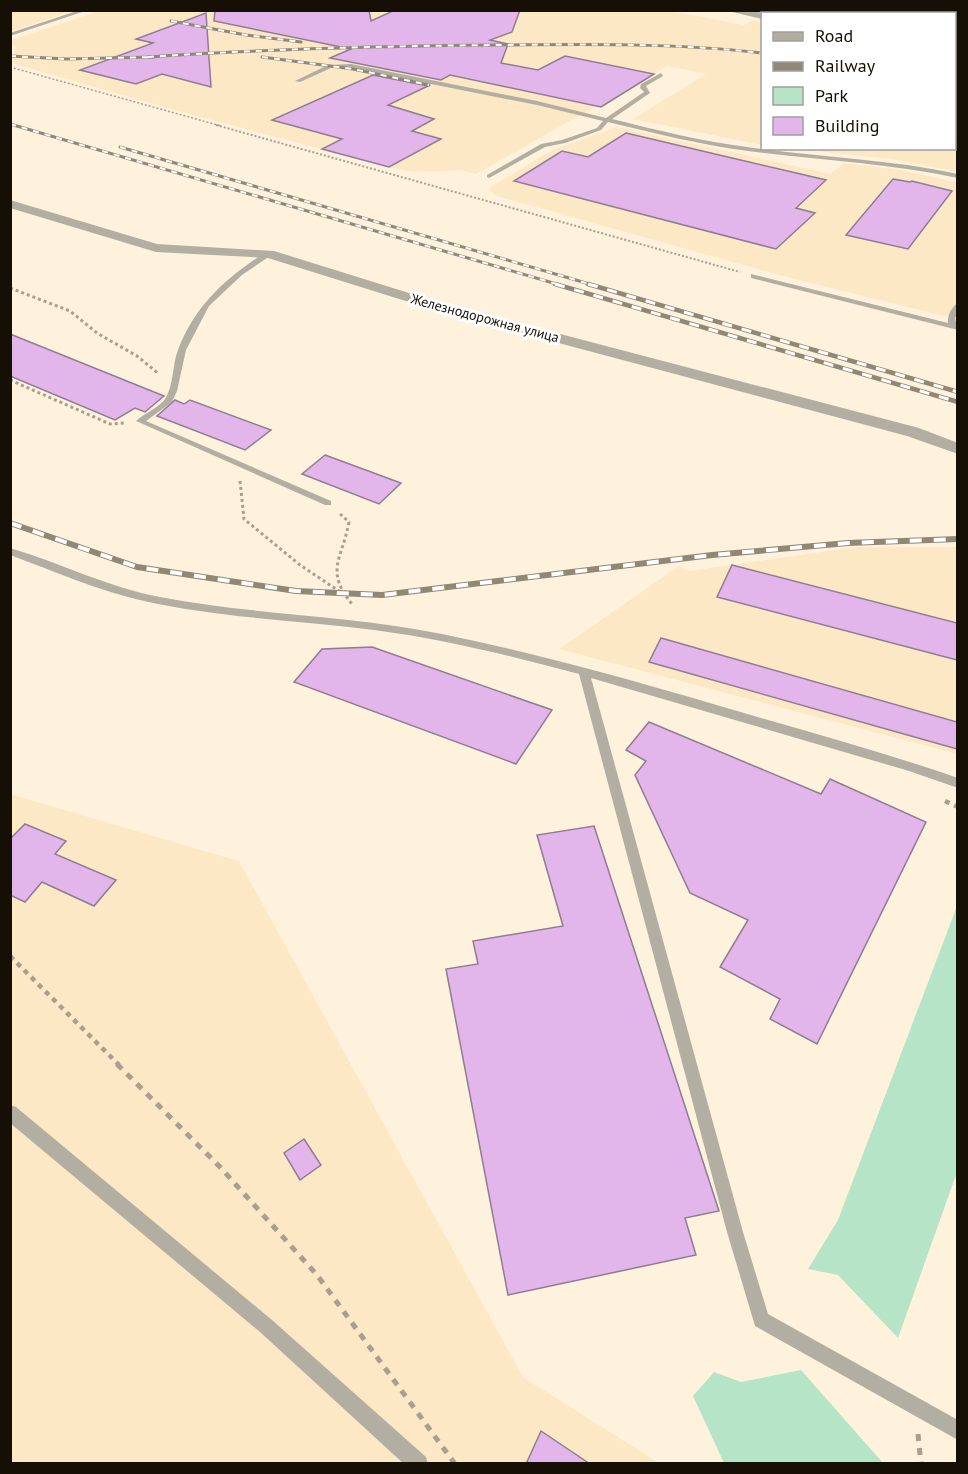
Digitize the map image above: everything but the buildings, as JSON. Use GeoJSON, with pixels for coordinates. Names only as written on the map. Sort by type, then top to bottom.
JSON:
{"type":"FeatureCollection","features":[{"type":"Feature","properties":{"kind":"street"},"geometry":{"type":"LineString","coordinates":[[729,10],[761,16]]}},
{"type":"Feature","properties":{"kind":"street","name":"Железнодорожная улица"},"geometry":{"type":"LineString","coordinates":[[10,204],[156,248],[269,254],[433,305],[913,432],[957,449]]}},
{"type":"Feature","properties":{"kind":"lane"},"geometry":{"type":"LineString","coordinates":[[10,35],[86,10]]}},
{"type":"Feature","properties":{"kind":"lane"},"geometry":{"type":"LineString","coordinates":[[298,81],[330,66],[351,66],[608,119],[661,133],[761,150]]}},
{"type":"Feature","properties":{"kind":"lane"},"geometry":{"type":"LineString","coordinates":[[489,176],[543,145],[563,142],[599,129],[608,119],[648,92],[643,86],[661,75]]}},
{"type":"Feature","properties":{"kind":"lane"},"geometry":{"type":"LineString","coordinates":[[763,150],[920,168],[957,176]]}},
{"type":"Feature","properties":{"kind":"lane"},"geometry":{"type":"LineString","coordinates":[[140,421],[168,402],[173,391],[182,350],[206,305],[239,273],[269,254]]}},
{"type":"Feature","properties":{"kind":"lane"},"geometry":{"type":"LineString","coordinates":[[754,276],[955,328]]}},
{"type":"Feature","properties":{"kind":"lane"},"geometry":{"type":"LineString","coordinates":[[955,328],[951,318],[957,305]]}},
{"type":"Feature","properties":{"kind":"lane"},"geometry":{"type":"LineString","coordinates":[[140,421],[328,503]]}},
{"type":"Feature","properties":{"kind":"lane"},"geometry":{"type":"LineString","coordinates":[[10,551],[99,583],[158,601],[224,611],[374,626],[443,638],[584,672],[912,767],[957,783]]}},
{"type":"Feature","properties":{"kind":"lane"},"geometry":{"type":"LineString","coordinates":[[584,672],[735,1232],[761,1320],[957,1431]]}},
{"type":"Feature","properties":{"kind":"lane"},"geometry":{"type":"LineString","coordinates":[[10,1112],[266,1326],[410,1460]]}},
{"type":"Feature","properties":{"kind":"path"},"geometry":{"type":"LineString","coordinates":[[10,67],[754,276]]}},
{"type":"Feature","properties":{"kind":"path"},"geometry":{"type":"LineString","coordinates":[[10,288],[70,311],[97,333],[137,356],[166,380],[173,391]]}},
{"type":"Feature","properties":{"kind":"path"},"geometry":{"type":"LineString","coordinates":[[10,380],[110,424],[140,421]]}},
{"type":"Feature","properties":{"kind":"path"},"geometry":{"type":"LineString","coordinates":[[239,464],[244,519],[300,565],[342,593],[374,626]]}},
{"type":"Feature","properties":{"kind":"path"},"geometry":{"type":"LineString","coordinates":[[328,503],[349,522],[347,540],[338,557],[335,570],[342,593]]}},
{"type":"Feature","properties":{"kind":"path"},"geometry":{"type":"LineString","coordinates":[[10,956],[220,1167],[317,1275],[455,1464]]}},
{"type":"Feature","properties":{"kind":"shaded area"},"geometry":{"type":"Polygon","coordinates":[[[11,10],[73,10],[73,11],[11,31],[11,10]]]}},
{"type":"Feature","properties":{"kind":"shaded area"},"geometry":{"type":"Polygon","coordinates":[[[99,11],[670,11],[744,25],[752,20],[761,22],[761,145],[633,119],[706,74],[667,66],[476,174],[460,170],[413,172],[185,113],[11,63],[16,46],[11,44],[11,40],[99,11]]]}},
{"type":"Feature","properties":{"kind":"shaded area"},"geometry":{"type":"Polygon","coordinates":[[[788,11],[957,11],[957,39],[956,12],[788,11]]]}},
{"type":"Feature","properties":{"kind":"shaded area"},"geometry":{"type":"Polygon","coordinates":[[[956,55],[958,56],[957,172],[892,159],[803,150],[956,150],[956,55]]]}},
{"type":"Feature","properties":{"kind":"shaded area"},"geometry":{"type":"Polygon","coordinates":[[[617,127],[831,174],[844,163],[901,170],[957,182],[957,319],[794,279],[496,196],[488,189],[552,150],[617,127]]]}},
{"type":"Feature","properties":{"kind":"shaded area"},"geometry":{"type":"Polygon","coordinates":[[[855,547],[957,547],[957,754],[559,649],[679,566],[689,571],[855,547]]]}},
{"type":"Feature","properties":{"kind":"shaded area"},"geometry":{"type":"Polygon","coordinates":[[[10,794],[239,861],[523,1377],[659,1463],[11,1463],[10,794]]]}},
{"type":"Feature","properties":{"kind":"green space"},"geometry":{"type":"Polygon","coordinates":[[[957,906],[957,1172],[898,1338],[838,1275],[808,1269],[838,1220],[957,906]]]}},
{"type":"Feature","properties":{"kind":"green space"},"geometry":{"type":"Polygon","coordinates":[[[801,1370],[883,1463],[724,1463],[693,1396],[714,1372],[741,1382],[801,1370]]]}},
{"type":"Feature","properties":{"kind":"railway"},"geometry":{"type":"LineString","coordinates":[[171,21],[246,35],[301,42]]}},
{"type":"Feature","properties":{"kind":"railway"},"geometry":{"type":"LineString","coordinates":[[148,57],[323,48],[564,44],[663,46],[761,53]]}},
{"type":"Feature","properties":{"kind":"railway"},"geometry":{"type":"LineString","coordinates":[[10,56],[66,59],[154,57]]}},
{"type":"Feature","properties":{"kind":"railway"},"geometry":{"type":"LineString","coordinates":[[262,57],[353,69],[429,85]]}},
{"type":"Feature","properties":{"kind":"railway"},"geometry":{"type":"LineString","coordinates":[[10,124],[560,285]]}},
{"type":"Feature","properties":{"kind":"railway"},"geometry":{"type":"LineString","coordinates":[[120,147],[593,285]]}},
{"type":"Feature","properties":{"kind":"railway"},"geometry":{"type":"LineString","coordinates":[[555,284],[958,402]]}},
{"type":"Feature","properties":{"kind":"railway"},"geometry":{"type":"LineString","coordinates":[[588,284],[958,392]]}},
{"type":"Feature","properties":{"kind":"railway"},"geometry":{"type":"LineString","coordinates":[[10,523],[137,567],[296,591],[382,595],[712,555],[848,543],[958,539]]}}]}
